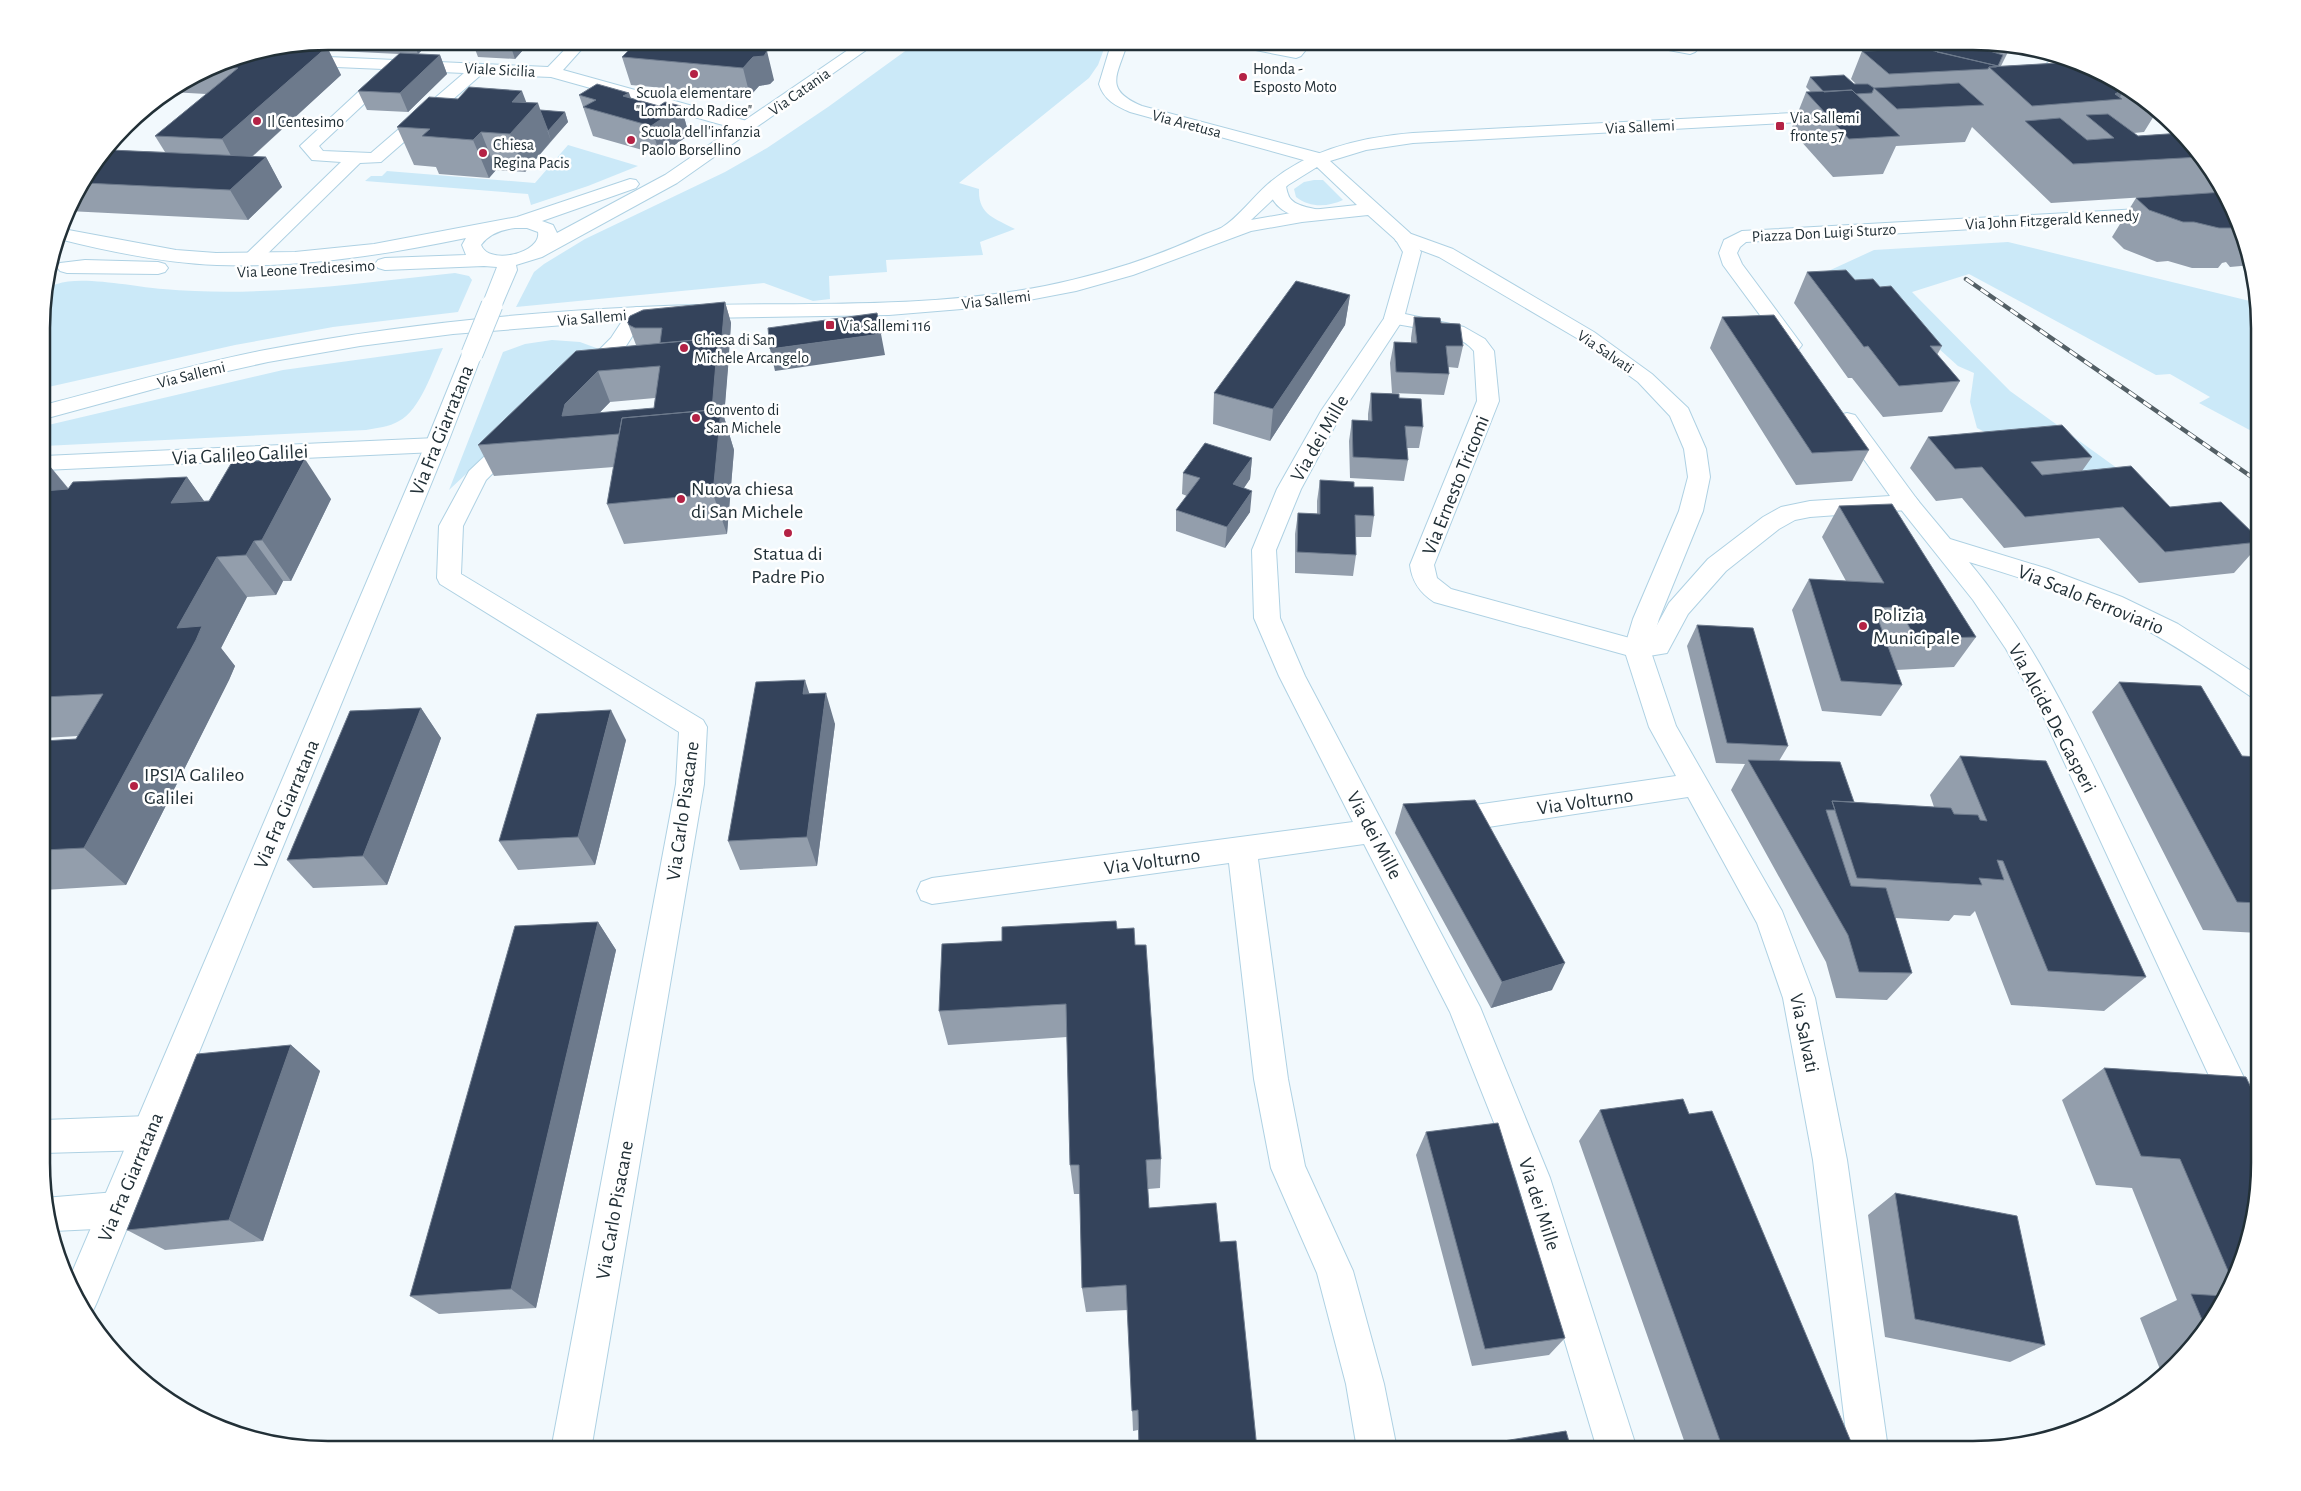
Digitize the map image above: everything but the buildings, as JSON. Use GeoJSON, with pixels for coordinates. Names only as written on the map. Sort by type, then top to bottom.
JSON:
{"type":"FeatureCollection","features":[{"type":"Feature","properties":{"kind":"street"},"geometry":{"type":"LineString","coordinates":[[552,72],[573,50]]}},
{"type":"Feature","properties":{"kind":"street","name":"Via Catania"},"geometry":{"type":"LineString","coordinates":[[702,158],[859,50]]}},
{"type":"Feature","properties":{"kind":"street","name":"Via Aretusa"},"geometry":{"type":"LineString","coordinates":[[1117,50],[1106,84],[1113,97],[1121,103],[1136,109],[1313,157],[1320,161]]}},
{"type":"Feature","properties":{"kind":"street"},"geometry":{"type":"LineString","coordinates":[[1281,50],[1296,53],[1298,50]]}},
{"type":"Feature","properties":{"kind":"street","name":"Viale Sicilia"},"geometry":{"type":"LineString","coordinates":[[258,59],[552,72],[748,127]]}},
{"type":"Feature","properties":{"kind":"street"},"geometry":{"type":"LineString","coordinates":[[2012,96],[2057,63]]}},
{"type":"Feature","properties":{"kind":"street"},"geometry":{"type":"LineString","coordinates":[[397,64],[329,125],[309,146],[318,156],[375,158],[479,68]]}},
{"type":"Feature","properties":{"kind":"street","name":"Via Sallemi"},"geometry":{"type":"LineString","coordinates":[[1228,232],[1292,173],[1368,143],[1391,139],[1848,115]]}},
{"type":"Feature","properties":{"kind":"street"},"geometry":{"type":"LineString","coordinates":[[251,259],[355,158]]}},
{"type":"Feature","properties":{"kind":"street"},"geometry":{"type":"LineString","coordinates":[[517,223],[702,158]]}},
{"type":"Feature","properties":{"kind":"street","name":"Via Leone Tredicesimo"},"geometry":{"type":"LineString","coordinates":[[58,269],[130,266],[273,273],[407,262],[506,261],[525,257],[671,178],[702,158]]}},
{"type":"Feature","properties":{"kind":"street","name":"Via Salvati"},"geometry":{"type":"LineString","coordinates":[[1320,161],[1373,208],[1403,238],[1446,253],[1587,336],[1645,378],[1680,413],[1695,449],[1699,477],[1691,511],[1646,619],[1637,649],[1663,727],[1771,920],[1799,998],[1830,1160],[1867,1441]]}},
{"type":"Feature","properties":{"kind":"street"},"geometry":{"type":"LineString","coordinates":[[1278,186],[1277,193],[1288,206],[1314,214]]}},
{"type":"Feature","properties":{"kind":"street","name":"Via Sallemi"},"geometry":{"type":"LineString","coordinates":[[50,410],[216,367],[323,346],[425,331],[637,314],[735,309],[864,310],[969,303],[1040,294],[1098,280],[1179,254],[1228,232],[1278,219],[1373,208]]}},
{"type":"Feature","properties":{"kind":"street","name":"Via John Fitzgerald Kennedy"},"geometry":{"type":"LineString","coordinates":[[1932,226],[2224,209]]}},
{"type":"Feature","properties":{"kind":"street"},"geometry":{"type":"LineString","coordinates":[[517,223],[529,223],[546,229],[549,235],[548,241],[543,247]]}},
{"type":"Feature","properties":{"kind":"street","name":"Via Leone Tredicesimo"},"geometry":{"type":"LineString","coordinates":[[72,238],[176,256],[251,259],[297,258],[373,251],[517,223]]}},
{"type":"Feature","properties":{"kind":"street","name":"Piazza Don Luigi Sturzo"},"geometry":{"type":"LineString","coordinates":[[1804,361],[1733,265],[1728,253],[1731,244],[1742,237],[1764,234],[1932,226]]}},
{"type":"Feature","properties":{"kind":"street"},"geometry":{"type":"LineString","coordinates":[[485,260],[477,257],[472,252],[471,245],[475,239],[493,228]]}},
{"type":"Feature","properties":{"kind":"street"},"geometry":{"type":"LineString","coordinates":[[58,269],[87,257],[92,251],[93,246],[72,238]]}},
{"type":"Feature","properties":{"kind":"street","name":"Via dei Mille"},"geometry":{"type":"LineString","coordinates":[[1403,238],[1412,252],[1394,318],[1332,411],[1290,489],[1264,550],[1267,618],[1292,676],[1464,1007],[1533,1178],[1615,1441]]}},
{"type":"Feature","properties":{"kind":"street","name":"Via Fra Giarratana"},"geometry":{"type":"LineString","coordinates":[[82,1292],[436,445],[506,270],[506,261]]}},
{"type":"Feature","properties":{"kind":"street"},"geometry":{"type":"LineString","coordinates":[[569,389],[619,342],[637,314]]}},
{"type":"Feature","properties":{"kind":"street","name":"Via Ernesto Tricomi"},"geometry":{"type":"LineString","coordinates":[[1394,318],[1456,332],[1474,339],[1480,344],[1484,352],[1488,391],[1485,412],[1424,556],[1422,565],[1424,580],[1443,596],[1459,602],[1637,649]]}},
{"type":"Feature","properties":{"kind":"street","name":"Via Alcide De Gasperi"},"geometry":{"type":"LineString","coordinates":[[1832,400],[1907,502],[1987,602],[2015,643],[2054,711],[2251,1129]]}},
{"type":"Feature","properties":{"kind":"street","name":"Via Carlo Pisacane"},"geometry":{"type":"LineString","coordinates":[[534,422],[477,476],[451,526],[449,578],[693,727],[690,784],[573,1441]]}},
{"type":"Feature","properties":{"kind":"street","name":"Via Galileo Galilei"},"geometry":{"type":"LineString","coordinates":[[50,463],[436,445]]}},
{"type":"Feature","properties":{"kind":"street"},"geometry":{"type":"LineString","coordinates":[[1637,649],[1658,646],[1678,609],[1717,565],[1770,523],[1789,514],[1810,509],[1907,502]]}},
{"type":"Feature","properties":{"kind":"street","name":"Via Scalo Ferroviario"},"geometry":{"type":"LineString","coordinates":[[1940,544],[2060,582],[2135,613],[2186,640],[2251,684]]}},
{"type":"Feature","properties":{"kind":"street","name":"Via Volturno"},"geometry":{"type":"LineString","coordinates":[[1476,816],[1695,785]]}},
{"type":"Feature","properties":{"kind":"street","name":"Via Volturno"},"geometry":{"type":"LineString","coordinates":[[932,891],[1373,831]]}},
{"type":"Feature","properties":{"kind":"street"},"geometry":{"type":"LineString","coordinates":[[1242,849],[1271,1079],[1288,1168],[1335,1271],[1365,1384],[1376,1441]]}},
{"type":"Feature","properties":{"kind":"street"},"geometry":{"type":"LineString","coordinates":[[50,1137],[148,1132]]}},
{"type":"Feature","properties":{"kind":"street"},"geometry":{"type":"LineString","coordinates":[[54,1214],[116,1210]]}},
{"type":"Feature","properties":{"kind":"shaded area"},"geometry":{"type":"Polygon","coordinates":[[[907,50],[1104,50],[1098,65],[1089,78],[959,183],[979,189],[981,205],[989,215],[1015,229],[980,242],[983,255],[886,260],[887,272],[829,276],[830,299],[813,301],[764,283],[516,307],[534,272],[544,264],[585,239],[725,172],[767,148],[907,50]]]}},
{"type":"Feature","properties":{"kind":"shaded area"},"geometry":{"type":"Polygon","coordinates":[[[568,145],[638,166],[588,186],[531,205],[528,194],[365,181],[371,176],[382,176],[387,171],[535,183],[568,145]]]}},
{"type":"Feature","properties":{"kind":"shaded area"},"geometry":{"type":"Polygon","coordinates":[[[1323,180],[1343,200],[1325,205],[1313,205],[1296,197],[1294,189],[1304,182],[1323,180]]]}},
{"type":"Feature","properties":{"kind":"shaded area"},"geometry":{"type":"Polygon","coordinates":[[[2008,242],[2249,301],[2251,431],[2199,403],[2210,397],[2170,374],[2156,375],[1969,274],[1912,292],[2010,391],[2200,528],[2025,453],[1977,428],[1970,402],[1974,373],[1958,366],[1897,311],[1824,273],[1874,250],[2008,242]]]}},
{"type":"Feature","properties":{"kind":"shaded area"},"geometry":{"type":"Polygon","coordinates":[[[455,273],[469,276],[472,280],[458,312],[333,327],[235,345],[50,387],[52,292],[53,286],[57,284],[94,281],[163,289],[236,292],[346,285],[455,273]]]}},
{"type":"Feature","properties":{"kind":"shaded area"},"geometry":{"type":"Polygon","coordinates":[[[552,340],[580,342],[599,349],[449,490],[503,352],[525,344],[552,340]]]}},
{"type":"Feature","properties":{"kind":"shaded area"},"geometry":{"type":"Polygon","coordinates":[[[443,348],[420,399],[407,416],[391,425],[383,427],[366,430],[50,446],[50,425],[283,370],[443,348]]]}},
{"type":"Feature","properties":{"kind":"railway"},"geometry":{"type":"LineString","coordinates":[[1966,279],[2251,476]]}},
{"type":"Feature","properties":{"kind":"place","name":"Scuola elementare \"Lombardo Radice\""},"geometry":{"type":"Point","coordinates":[694,74]}},
{"type":"Feature","properties":{"kind":"place","name":"Honda - Esposto Moto"},"geometry":{"type":"Point","coordinates":[1243,77]}},
{"type":"Feature","properties":{"kind":"place","name":"Il Centesimo"},"geometry":{"type":"Point","coordinates":[257,121]}},
{"type":"Feature","properties":{"kind":"place","name":"Via Sallemi fronte 57"},"geometry":{"type":"Point","coordinates":[1780,126]}},
{"type":"Feature","properties":{"kind":"place","name":"Scuola dell'infanzia Paolo Borsellino"},"geometry":{"type":"Point","coordinates":[631,140]}},
{"type":"Feature","properties":{"kind":"place","name":"Chiesa Regina Pacis"},"geometry":{"type":"Point","coordinates":[483,153]}},
{"type":"Feature","properties":{"kind":"place","name":"Via Sallemi 116"},"geometry":{"type":"Point","coordinates":[830,325]}},
{"type":"Feature","properties":{"kind":"place","name":"Chiesa di San Michele Arcangelo"},"geometry":{"type":"Point","coordinates":[684,348]}},
{"type":"Feature","properties":{"kind":"place","name":"Convento di San Michele"},"geometry":{"type":"Point","coordinates":[696,418]}},
{"type":"Feature","properties":{"kind":"place","name":"Nuova chiesa di San Michele"},"geometry":{"type":"Point","coordinates":[681,499]}},
{"type":"Feature","properties":{"kind":"place","name":"Statua di Padre Pio"},"geometry":{"type":"Point","coordinates":[788,533]}},
{"type":"Feature","properties":{"kind":"place","name":"Polizia Municipale"},"geometry":{"type":"Point","coordinates":[1863,626]}},
{"type":"Feature","properties":{"kind":"place","name":"IPSIA Galileo Galilei"},"geometry":{"type":"Point","coordinates":[134,786]}}]}
